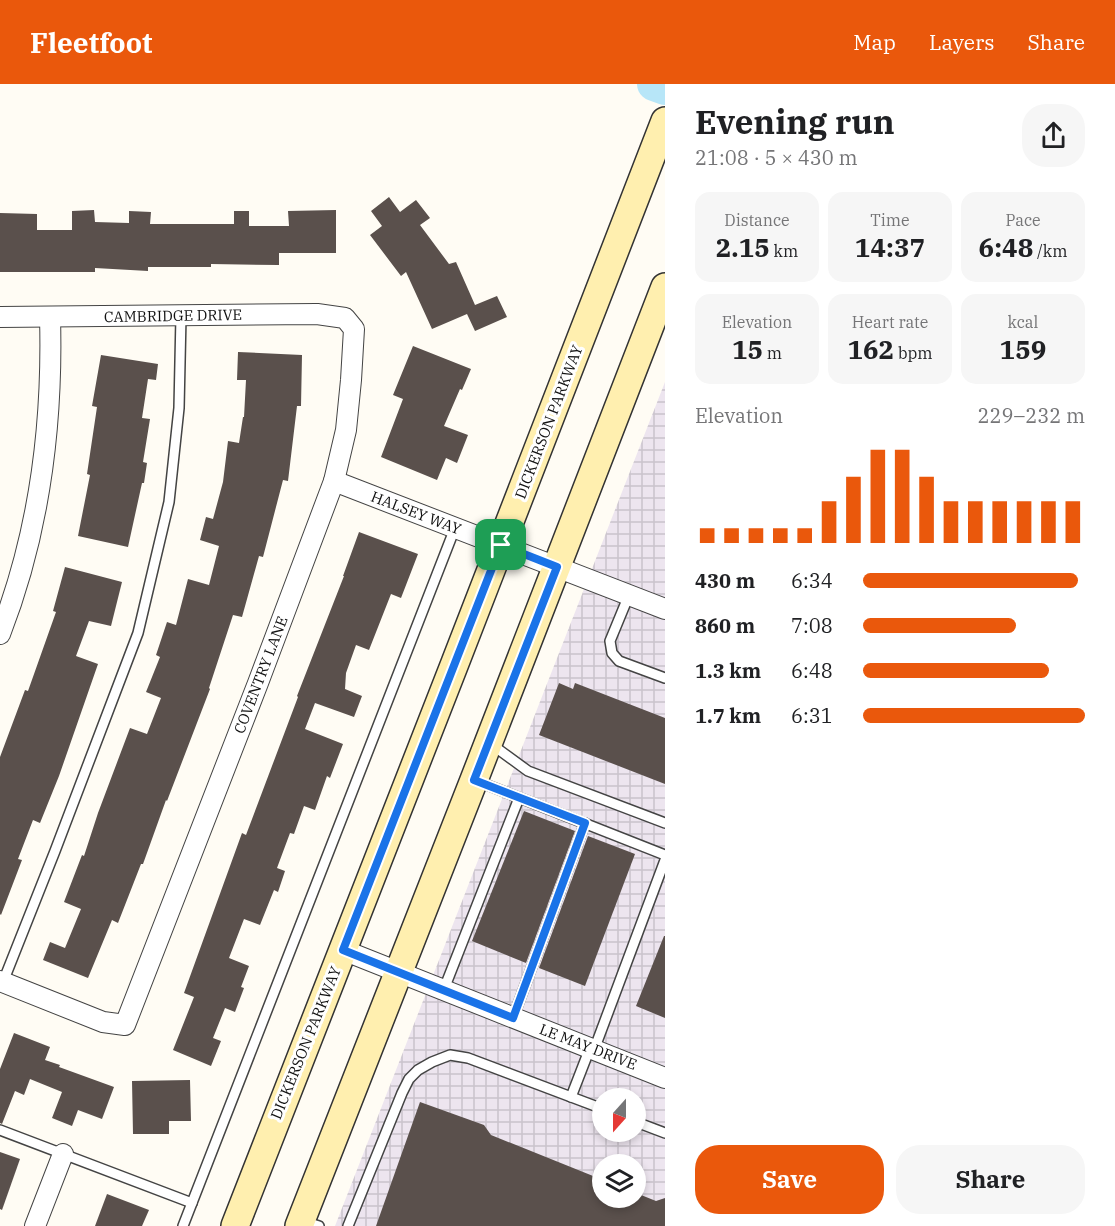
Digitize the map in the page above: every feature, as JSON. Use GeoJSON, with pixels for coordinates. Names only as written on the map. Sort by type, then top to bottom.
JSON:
{"type":"FeatureCollection","features":[{"type":"Feature","properties":{"kind":"main road","name":"DICKERSON PARKWAY"},"geometry":{"type":"LineString","coordinates":[[235,1226],[665,121]]}},
{"type":"Feature","properties":{"kind":"main road"},"geometry":{"type":"LineString","coordinates":[[306,1224],[399,972],[663,300]]}},
{"type":"Feature","properties":{"kind":"street","name":"CAMBRIDGE DRIVE"},"geometry":{"type":"LineString","coordinates":[[0,317],[291,314],[345,318]]}},
{"type":"Feature","properties":{"kind":"street"},"geometry":{"type":"LineString","coordinates":[[0,634],[32,529],[42,469],[49,416],[50,317]]}},
{"type":"Feature","properties":{"kind":"street","name":"COVENTRY LANE"},"geometry":{"type":"LineString","coordinates":[[2,982],[103,1022],[124,1025],[334,481],[346,430],[351,380],[354,329],[345,318]]}},
{"type":"Feature","properties":{"kind":"street","name":"HALSEY WAY"},"geometry":{"type":"LineString","coordinates":[[334,481],[665,609]]}},
{"type":"Feature","properties":{"kind":"street","name":"LE MAY DRIVE"},"geometry":{"type":"LineString","coordinates":[[343,950],[665,1078]]}},
{"type":"Feature","properties":{"kind":"street"},"geometry":{"type":"LineString","coordinates":[[35,1226],[63,1154]]}},
{"type":"Feature","properties":{"kind":"lane"},"geometry":{"type":"LineString","coordinates":[[2,982],[55,851],[138,633],[169,502],[179,408],[181,316]]}},
{"type":"Feature","properties":{"kind":"lane"},"geometry":{"type":"LineString","coordinates":[[183,1226],[455,528]]}},
{"type":"Feature","properties":{"kind":"lane"},"geometry":{"type":"LineString","coordinates":[[629,595],[610,641],[612,653],[619,660],[665,678]]}},
{"type":"Feature","properties":{"kind":"lane"},"geometry":{"type":"LineString","coordinates":[[488,742],[528,771],[665,824]]}},
{"type":"Feature","properties":{"kind":"lane"},"geometry":{"type":"LineString","coordinates":[[474,780],[665,855]]}},
{"type":"Feature","properties":{"kind":"lane"},"geometry":{"type":"LineString","coordinates":[[444,989],[519,798]]}},
{"type":"Feature","properties":{"kind":"lane"},"geometry":{"type":"LineString","coordinates":[[513,1018],[585,823]]}},
{"type":"Feature","properties":{"kind":"lane"},"geometry":{"type":"LineString","coordinates":[[571,1097],[592,1049],[665,860]]}},
{"type":"Feature","properties":{"kind":"lane"},"geometry":{"type":"LineString","coordinates":[[348,1226],[402,1093],[409,1079],[425,1066],[450,1055],[468,1058],[592,1105]]}},
{"type":"Feature","properties":{"kind":"lane"},"geometry":{"type":"LineString","coordinates":[[646,1126],[665,1133]]}},
{"type":"Feature","properties":{"kind":"lane"},"geometry":{"type":"LineString","coordinates":[[0,1130],[192,1203]]}},
{"type":"Feature","properties":{"kind":"shaded area"},"geometry":{"type":"Polygon","coordinates":[[[665,382],[665,1226],[335,1226],[665,382]]]}},
{"type":"Feature","properties":{"kind":"building"},"geometry":{"type":"Polygon","coordinates":[[[389,197],[400,212],[416,200],[430,218],[420,225],[449,264],[456,262],[475,305],[497,296],[507,317],[475,331],[467,314],[432,329],[406,272],[401,276],[370,235],[382,226],[371,211],[389,197]]]}},
{"type":"Feature","properties":{"kind":"building"},"geometry":{"type":"Polygon","coordinates":[[[94,210],[95,222],[129,223],[129,211],[151,212],[150,224],[234,224],[234,211],[249,211],[249,226],[289,226],[288,211],[336,210],[336,253],[279,253],[279,265],[211,264],[211,267],[148,267],[148,271],[95,268],[95,272],[0,272],[0,213],[37,214],[37,230],[72,230],[72,211],[94,210]]]}},
{"type":"Feature","properties":{"kind":"building"},"geometry":{"type":"Polygon","coordinates":[[[413,346],[471,369],[444,426],[468,435],[457,463],[446,458],[437,480],[381,457],[403,399],[393,395],[413,346]]]}},
{"type":"Feature","properties":{"kind":"building"},"geometry":{"type":"Polygon","coordinates":[[[238,352],[302,355],[301,406],[297,406],[288,481],[283,480],[263,557],[259,556],[242,617],[233,615],[210,689],[143,864],[141,864],[118,923],[112,920],[88,978],[43,960],[50,942],[65,948],[81,909],[64,902],[82,855],[84,856],[130,728],[147,734],[161,698],[146,692],[160,657],[156,655],[167,622],[176,625],[188,579],[209,585],[219,546],[200,540],[206,517],[213,519],[223,482],[228,441],[239,443],[244,417],[246,380],[237,380],[238,352]]]}},
{"type":"Feature","properties":{"kind":"building"},"geometry":{"type":"Polygon","coordinates":[[[101,355],[158,364],[156,380],[148,379],[142,418],[150,419],[143,462],[147,463],[128,547],[78,536],[90,475],[87,474],[97,407],[92,406],[101,355]]]}},
{"type":"Feature","properties":{"kind":"building"},"geometry":{"type":"Polygon","coordinates":[[[359,532],[418,554],[401,598],[391,594],[369,650],[356,645],[346,673],[345,689],[362,696],[354,717],[315,703],[305,729],[343,744],[330,778],[327,776],[315,810],[304,806],[294,834],[290,833],[277,868],[285,871],[278,892],[274,890],[260,925],[244,919],[229,958],[249,966],[235,1012],[225,1008],[213,1038],[221,1041],[211,1066],[173,1050],[194,997],[184,993],[242,833],[246,835],[359,532]]]}},
{"type":"Feature","properties":{"kind":"building"},"geometry":{"type":"Polygon","coordinates":[[[65,567],[122,582],[111,626],[89,621],[76,656],[98,664],[40,823],[33,820],[18,859],[22,860],[1,915],[0,757],[25,690],[28,691],[56,612],[53,611],[65,567]]]}},
{"type":"Feature","properties":{"kind":"building"},"geometry":{"type":"Polygon","coordinates":[[[559,683],[573,689],[575,683],[665,718],[665,784],[539,735],[559,683]]]}},
{"type":"Feature","properties":{"kind":"building"},"geometry":{"type":"Polygon","coordinates":[[[524,811],[575,831],[526,963],[472,941],[524,811]]]}},
{"type":"Feature","properties":{"kind":"building"},"geometry":{"type":"Polygon","coordinates":[[[588,836],[635,854],[585,986],[539,968],[588,836]]]}},
{"type":"Feature","properties":{"kind":"building"},"geometry":{"type":"Polygon","coordinates":[[[665,936],[665,1018],[636,1006],[665,936]]]}},
{"type":"Feature","properties":{"kind":"building"},"geometry":{"type":"Polygon","coordinates":[[[14,1033],[50,1047],[45,1060],[114,1087],[102,1119],[78,1110],[72,1126],[52,1118],[62,1092],[30,1079],[24,1095],[15,1091],[2,1124],[0,1123],[0,1069],[14,1033]]]}},
{"type":"Feature","properties":{"kind":"building"},"geometry":{"type":"Polygon","coordinates":[[[190,1080],[191,1121],[169,1121],[169,1134],[133,1134],[132,1081],[190,1080]]]}},
{"type":"Feature","properties":{"kind":"building"},"geometry":{"type":"Polygon","coordinates":[[[420,1102],[484,1125],[491,1135],[592,1176],[592,1208],[646,1208],[646,1197],[656,1201],[665,1198],[665,1226],[376,1226],[420,1102]]]}},
{"type":"Feature","properties":{"kind":"building"},"geometry":{"type":"Polygon","coordinates":[[[0,1152],[20,1159],[2,1210],[0,1209],[0,1152]]]}},
{"type":"Feature","properties":{"kind":"building"},"geometry":{"type":"Polygon","coordinates":[[[107,1194],[149,1210],[142,1226],[95,1226],[107,1194]]]}},
{"type":"Feature","properties":{"kind":"waterway"},"geometry":{"type":"LineString","coordinates":[[654,84],[665,88]]}},
{"type":"Feature","properties":{"kind":"route"},"geometry":{"type":"LineString","coordinates":[[501,545],[557,567],[474,780],[585,823],[513,1018],[343,950],[501,545]]}}]}
